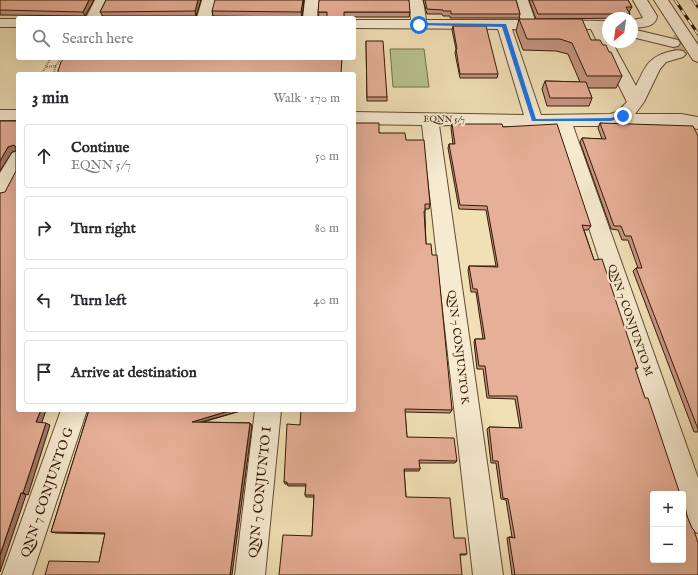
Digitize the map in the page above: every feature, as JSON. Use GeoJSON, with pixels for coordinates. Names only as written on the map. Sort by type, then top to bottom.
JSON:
{"type":"FeatureCollection","features":[{"type":"Feature","properties":{"kind":"street"},"geometry":{"type":"LineString","coordinates":[[94,16],[102,0]]}},
{"type":"Feature","properties":{"kind":"street"},"geometry":{"type":"LineString","coordinates":[[205,16],[209,0]]}},
{"type":"Feature","properties":{"kind":"street"},"geometry":{"type":"LineString","coordinates":[[310,16],[312,0]]}},
{"type":"Feature","properties":{"kind":"street"},"geometry":{"type":"LineString","coordinates":[[416,0],[419,25]]}},
{"type":"Feature","properties":{"kind":"street"},"geometry":{"type":"LineString","coordinates":[[521,0],[530,26]]}},
{"type":"Feature","properties":{"kind":"street"},"geometry":{"type":"LineString","coordinates":[[638,23],[646,22],[650,19],[650,16],[640,0]]}},
{"type":"Feature","properties":{"kind":"street"},"geometry":{"type":"LineString","coordinates":[[661,0],[698,57]]}},
{"type":"Feature","properties":{"kind":"street"},"geometry":{"type":"LineString","coordinates":[[0,35],[9,23]]}},
{"type":"Feature","properties":{"kind":"street"},"geometry":{"type":"LineString","coordinates":[[356,24],[530,26],[602,25]]}},
{"type":"Feature","properties":{"kind":"street"},"geometry":{"type":"LineString","coordinates":[[504,25],[534,120]]}},
{"type":"Feature","properties":{"kind":"street"},"geometry":{"type":"LineString","coordinates":[[611,120],[623,116],[629,111],[636,102],[653,67],[676,49],[638,35]]}},
{"type":"Feature","properties":{"kind":"street"},"geometry":{"type":"LineString","coordinates":[[613,48],[636,102]]}},
{"type":"Feature","properties":{"kind":"street"},"geometry":{"type":"LineString","coordinates":[[0,115],[16,115]]}},
{"type":"Feature","properties":{"kind":"street","name":"EQNN 5/7"},"geometry":{"type":"LineString","coordinates":[[356,118],[563,121],[681,120],[698,123]]}},
{"type":"Feature","properties":{"kind":"street","name":"QNN 7 CONJUNTO K"},"geometry":{"type":"LineString","coordinates":[[430,118],[488,575]]}},
{"type":"Feature","properties":{"kind":"street","name":"QNN 7 CONJUNTO M"},"geometry":{"type":"LineString","coordinates":[[563,121],[698,519]]}},
{"type":"Feature","properties":{"kind":"street"},"geometry":{"type":"LineString","coordinates":[[0,190],[16,161]]}},
{"type":"Feature","properties":{"kind":"street","name":"QNN 7 CONJUNTO G"},"geometry":{"type":"LineString","coordinates":[[17,575],[73,412]]}},
{"type":"Feature","properties":{"kind":"street","name":"QNN 7 CONJUNTO I"},"geometry":{"type":"LineString","coordinates":[[250,575],[268,412]]}},
{"type":"Feature","properties":{"kind":"path"},"geometry":{"type":"LineString","coordinates":[[42,72],[50,60]]}},
{"type":"Feature","properties":{"kind":"path"},"geometry":{"type":"LineString","coordinates":[[54,72],[60,60]]}},
{"type":"Feature","properties":{"kind":"path"},"geometry":{"type":"LineString","coordinates":[[46,67],[56,66]]}},
{"type":"Feature","properties":{"kind":"green space"},"geometry":{"type":"Polygon","coordinates":[[[390,49],[424,49],[429,87],[393,87],[390,49]]]}},
{"type":"Feature","properties":{"kind":"building"},"geometry":{"type":"Polygon","coordinates":[[[0,0],[89,0],[83,12],[0,10],[0,0]]]}},
{"type":"Feature","properties":{"kind":"building"},"geometry":{"type":"Polygon","coordinates":[[[106,0],[198,0],[195,11],[100,12],[106,0]]]}},
{"type":"Feature","properties":{"kind":"building"},"geometry":{"type":"Polygon","coordinates":[[[215,0],[303,0],[301,12],[212,11],[215,0]]]}},
{"type":"Feature","properties":{"kind":"building"},"geometry":{"type":"Polygon","coordinates":[[[319,0],[409,0],[410,12],[344,12],[344,16],[327,16],[327,12],[318,12],[319,0]]]}},
{"type":"Feature","properties":{"kind":"building"},"geometry":{"type":"Polygon","coordinates":[[[425,0],[516,0],[520,14],[451,14],[451,11],[427,9],[425,0]]]}},
{"type":"Feature","properties":{"kind":"building"},"geometry":{"type":"Polygon","coordinates":[[[532,0],[628,0],[632,7],[626,7],[629,12],[602,12],[602,14],[538,14],[532,0]]]}},
{"type":"Feature","properties":{"kind":"building"},"geometry":{"type":"Polygon","coordinates":[[[519,19],[582,19],[591,40],[600,40],[602,48],[607,48],[609,52],[611,52],[622,76],[587,76],[572,43],[560,39],[527,39],[519,19]]]}},
{"type":"Feature","properties":{"kind":"building"},"geometry":{"type":"Polygon","coordinates":[[[453,26],[486,26],[498,74],[460,74],[453,26]]]}},
{"type":"Feature","properties":{"kind":"building"},"geometry":{"type":"Polygon","coordinates":[[[366,41],[383,41],[387,97],[367,97],[366,41]]]}},
{"type":"Feature","properties":{"kind":"building"},"geometry":{"type":"Polygon","coordinates":[[[62,60],[342,60],[341,72],[58,72],[62,60]]]}},
{"type":"Feature","properties":{"kind":"building"},"geometry":{"type":"Polygon","coordinates":[[[545,81],[586,82],[592,98],[550,98],[545,81]]]}},
{"type":"Feature","properties":{"kind":"building"},"geometry":{"type":"Polygon","coordinates":[[[0,121],[16,121],[16,147],[14,145],[8,147],[0,161],[0,121]]]}},
{"type":"Feature","properties":{"kind":"building"},"geometry":{"type":"Polygon","coordinates":[[[356,123],[379,123],[379,133],[405,133],[406,140],[424,140],[430,204],[425,204],[424,211],[426,244],[431,244],[432,255],[437,255],[452,410],[405,409],[407,437],[454,438],[457,461],[419,460],[420,469],[404,469],[406,497],[450,498],[454,538],[465,538],[467,554],[460,554],[462,575],[279,575],[283,535],[312,536],[314,495],[305,495],[306,484],[287,484],[287,482],[284,482],[287,424],[300,425],[301,412],[356,412],[356,123]]]}},
{"type":"Feature","properties":{"kind":"building"},"geometry":{"type":"Polygon","coordinates":[[[600,123],[693,126],[698,136],[698,429],[636,268],[642,268],[631,236],[625,236],[621,226],[614,226],[582,138],[606,139],[600,123]]]}},
{"type":"Feature","properties":{"kind":"building"},"geometry":{"type":"Polygon","coordinates":[[[452,124],[502,124],[503,127],[557,124],[591,226],[582,225],[594,260],[602,259],[638,368],[635,368],[645,398],[648,398],[679,491],[650,491],[650,563],[686,563],[686,511],[698,543],[698,575],[515,575],[509,537],[515,538],[508,499],[503,498],[498,461],[493,461],[489,427],[522,428],[517,396],[489,396],[485,366],[479,366],[475,339],[485,339],[477,289],[473,289],[469,266],[498,267],[487,206],[460,205],[449,144],[455,144],[452,124]]]}},
{"type":"Feature","properties":{"kind":"building"},"geometry":{"type":"Polygon","coordinates":[[[16,171],[16,412],[40,412],[36,422],[46,423],[23,493],[21,493],[0,555],[0,193],[5,192],[16,171]]]}},
{"type":"Feature","properties":{"kind":"building"},"geometry":{"type":"Polygon","coordinates":[[[88,412],[225,412],[192,422],[250,423],[230,575],[45,575],[49,561],[99,562],[105,533],[51,532],[88,412]]]}},
{"type":"Feature","properties":{"kind":"tunnel"},"geometry":{"type":"LineString","coordinates":[[673,43],[698,43]]}},
{"type":"Feature","properties":{"kind":"railway"},"geometry":{"type":"LineString","coordinates":[[675,0],[698,34]]}},
{"type":"Feature","properties":{"kind":"railway"},"geometry":{"type":"LineString","coordinates":[[693,0],[698,7]]}},
{"type":"Feature","properties":{"kind":"route"},"geometry":{"type":"LineString","coordinates":[[419,25],[504,25],[534,120],[611,120],[623,116]]}}]}
